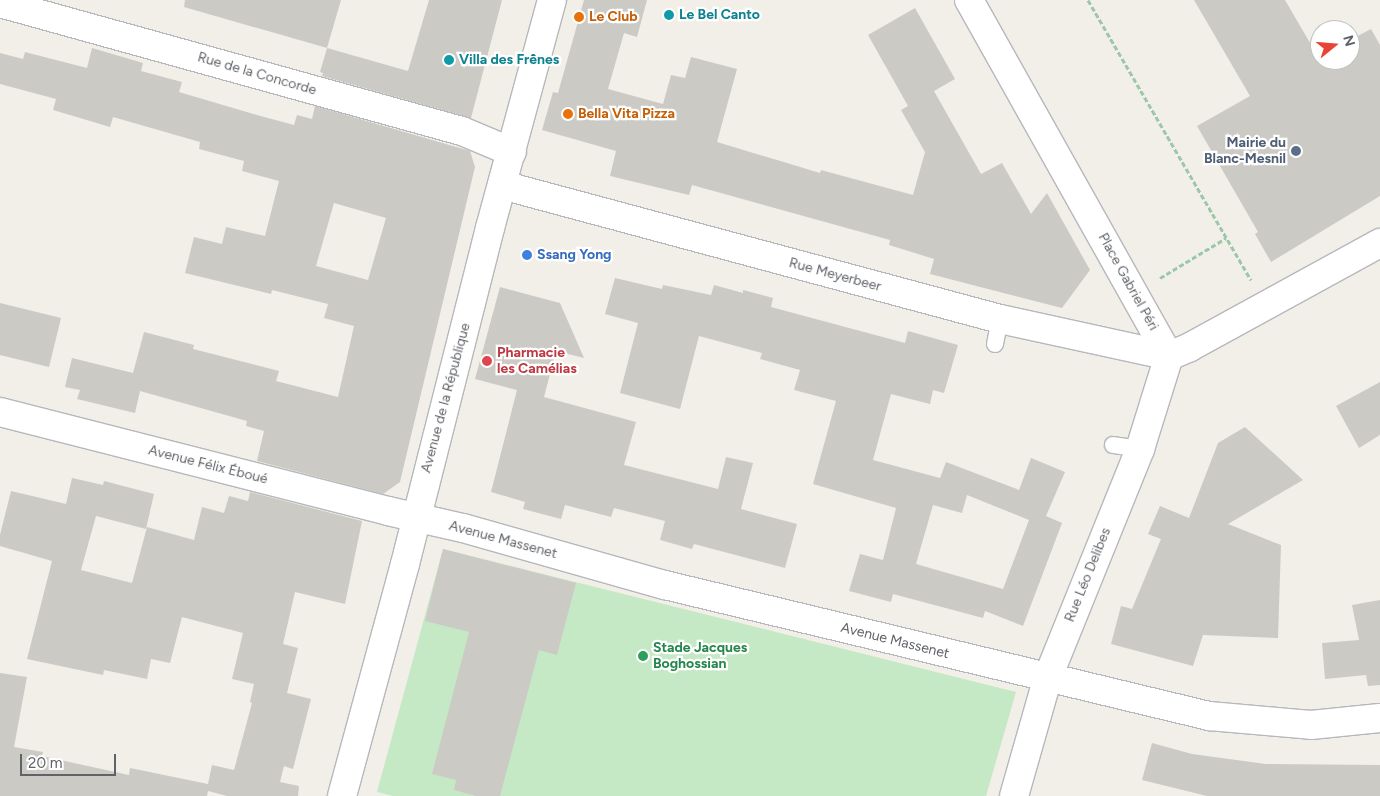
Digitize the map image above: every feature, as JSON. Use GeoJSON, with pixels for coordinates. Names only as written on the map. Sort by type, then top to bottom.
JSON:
{"type":"FeatureCollection","features":[{"type":"Feature","properties":{"kind":"street","name":"Avenue de la République"},"geometry":{"type":"LineString","coordinates":[[342,796],[552,0]]}},
{"type":"Feature","properties":{"kind":"street","name":"Place Gabriel Péri"},"geometry":{"type":"LineString","coordinates":[[969,0],[1169,356]]}},
{"type":"Feature","properties":{"kind":"street","name":"Rue de la Concorde"},"geometry":{"type":"LineString","coordinates":[[0,3],[477,135],[512,152]]}},
{"type":"Feature","properties":{"kind":"street","name":"Rue Meyerbeer"},"geometry":{"type":"LineString","coordinates":[[502,185],[997,331],[1169,356]]}},
{"type":"Feature","properties":{"kind":"street"},"geometry":{"type":"LineString","coordinates":[[1169,356],[1266,306],[1380,243]]}},
{"type":"Feature","properties":{"kind":"street","name":"Rue Léo Delibes"},"geometry":{"type":"LineString","coordinates":[[1014,796],[1048,677],[1140,449],[1169,356]]}},
{"type":"Feature","properties":{"kind":"street","name":"Avenue Félix Éboué"},"geometry":{"type":"LineString","coordinates":[[0,412],[416,517]]}},
{"type":"Feature","properties":{"kind":"street","name":"Avenue Massenet"},"geometry":{"type":"LineString","coordinates":[[416,517],[463,528],[665,585],[1209,716],[1311,725],[1380,718]]}},
{"type":"Feature","properties":{"kind":"lane"},"geometry":{"type":"LineString","coordinates":[[1113,445],[1140,449]]}},
{"type":"Feature","properties":{"kind":"path"},"geometry":{"type":"LineString","coordinates":[[1088,0],[1266,306]]}},
{"type":"Feature","properties":{"kind":"path"},"geometry":{"type":"LineString","coordinates":[[1135,293],[1226,238]]}},
{"type":"Feature","properties":{"kind":"green space","name":"Stade Jacques Boghossian"},"geometry":{"type":"Polygon","coordinates":[[[443,549],[1016,692],[986,796],[393,796],[377,792],[443,549]]]}},
{"type":"Feature","properties":{"kind":"building"},"geometry":{"type":"Polygon","coordinates":[[[185,0],[341,0],[327,48],[184,7],[185,0]]]}},
{"type":"Feature","properties":{"kind":"building","name":"Villa des Frênes"},"geometry":{"type":"Polygon","coordinates":[[[429,0],[502,0],[471,118],[322,76],[323,73],[320,72],[327,48],[408,71],[429,0]]]}},
{"type":"Feature","properties":{"kind":"building"},"geometry":{"type":"Polygon","coordinates":[[[584,0],[647,0],[637,37],[624,33],[608,89],[663,104],[671,75],[685,78],[691,57],[737,69],[717,142],[820,173],[821,170],[913,195],[925,152],[901,110],[908,106],[868,35],[915,8],[955,79],[934,91],[981,174],[1002,163],[1031,214],[1047,193],[1090,270],[1062,308],[930,274],[934,259],[889,245],[890,240],[692,185],[689,195],[610,176],[616,151],[542,130],[553,92],[558,93],[584,0]]]}},
{"type":"Feature","properties":{"kind":"building","name":"Mairie du Blanc-Mesnil"},"geometry":{"type":"Polygon","coordinates":[[[1194,0],[1285,0],[1310,43],[1310,70],[1360,70],[1360,35],[1371,29],[1380,45],[1380,196],[1271,262],[1255,234],[1258,232],[1197,126],[1250,96],[1194,0]]]}},
{"type":"Feature","properties":{"kind":"building"},"geometry":{"type":"Polygon","coordinates":[[[92,48],[143,63],[141,71],[182,82],[179,92],[257,115],[294,125],[297,115],[312,119],[315,106],[470,151],[475,167],[400,482],[383,494],[257,461],[264,431],[246,426],[247,421],[140,391],[135,413],[77,399],[80,390],[65,387],[72,358],[133,373],[144,332],[194,345],[193,349],[279,371],[276,381],[338,397],[354,326],[324,318],[328,304],[272,290],[271,294],[185,273],[194,237],[222,244],[226,227],[265,236],[279,181],[242,171],[244,161],[199,149],[200,142],[113,117],[110,127],[53,110],[56,99],[0,84],[0,53],[23,59],[25,52],[87,68],[92,48]],[[334,203],[316,266],[368,280],[386,218],[334,203]]]}},
{"type":"Feature","properties":{"kind":"building"},"geometry":{"type":"Polygon","coordinates":[[[615,278],[662,289],[663,285],[711,295],[714,285],[743,293],[743,290],[773,298],[771,307],[905,343],[908,331],[958,345],[944,393],[933,390],[930,404],[891,394],[873,460],[940,478],[946,462],[1019,490],[1031,458],[1065,472],[1046,516],[1062,523],[1023,626],[985,611],[983,618],[893,594],[891,602],[849,591],[860,554],[883,560],[896,508],[813,484],[836,401],[794,390],[800,370],[760,359],[762,353],[699,336],[680,409],[620,393],[638,323],[605,314],[615,278]],[[967,495],[962,513],[933,505],[916,564],[1003,589],[1029,520],[967,495]]]}},
{"type":"Feature","properties":{"kind":"building"},"geometry":{"type":"Polygon","coordinates":[[[500,287],[560,303],[584,358],[556,351],[544,397],[636,422],[624,465],[718,489],[726,457],[753,463],[741,509],[797,524],[785,568],[694,544],[692,549],[660,540],[665,521],[614,508],[611,517],[565,505],[561,519],[523,509],[525,502],[491,492],[517,390],[475,379],[500,287]]]}},
{"type":"Feature","properties":{"kind":"building"},"geometry":{"type":"Polygon","coordinates":[[[0,303],[61,318],[49,367],[0,355],[0,303]]]}},
{"type":"Feature","properties":{"kind":"building"},"geometry":{"type":"Polygon","coordinates":[[[1380,382],[1380,435],[1359,448],[1336,406],[1380,382]]]}},
{"type":"Feature","properties":{"kind":"building"},"geometry":{"type":"Polygon","coordinates":[[[1245,427],[1303,480],[1228,524],[1281,545],[1278,638],[1203,635],[1193,666],[1111,644],[1121,606],[1132,609],[1161,539],[1148,534],[1160,506],[1189,518],[1218,443],[1245,427]]]}},
{"type":"Feature","properties":{"kind":"building"},"geometry":{"type":"Polygon","coordinates":[[[72,478],[103,485],[104,481],[154,494],[146,529],[96,516],[81,570],[132,583],[147,527],[194,540],[202,507],[224,513],[229,496],[248,501],[250,492],[362,521],[345,604],[295,592],[283,644],[298,648],[287,693],[311,699],[293,769],[284,766],[280,782],[299,786],[298,796],[227,796],[208,791],[207,796],[0,796],[0,673],[27,677],[14,747],[43,752],[42,756],[129,775],[130,768],[208,784],[212,765],[234,770],[252,703],[250,702],[254,684],[232,679],[243,633],[182,617],[170,663],[151,659],[147,679],[104,670],[103,675],[27,659],[52,561],[0,546],[0,535],[11,491],[66,504],[72,478]]]}},
{"type":"Feature","properties":{"kind":"building"},"geometry":{"type":"Polygon","coordinates":[[[443,549],[576,583],[557,655],[539,650],[500,796],[476,796],[454,790],[456,780],[432,774],[469,632],[425,621],[443,549]]]}},
{"type":"Feature","properties":{"kind":"building"},"geometry":{"type":"Polygon","coordinates":[[[1380,600],[1380,685],[1368,686],[1366,675],[1325,679],[1322,643],[1359,640],[1352,605],[1380,600]]]}},
{"type":"Feature","properties":{"kind":"building"},"geometry":{"type":"Polygon","coordinates":[[[1152,743],[1192,754],[1266,764],[1380,765],[1380,796],[1207,796],[1142,780],[1152,743]]]}},
{"type":"Feature","properties":{"kind":"place","name":"Le Bel Canto"},"geometry":{"type":"Point","coordinates":[669,15]}},
{"type":"Feature","properties":{"kind":"place","name":"Le Club"},"geometry":{"type":"Point","coordinates":[579,17]}},
{"type":"Feature","properties":{"kind":"place","name":"Villa des Frênes"},"geometry":{"type":"Point","coordinates":[449,60]}},
{"type":"Feature","properties":{"kind":"place","name":"Bella Vita Pizza"},"geometry":{"type":"Point","coordinates":[568,114]}},
{"type":"Feature","properties":{"kind":"place","name":"Mairie du Blanc-Mesnil"},"geometry":{"type":"Point","coordinates":[1296,151]}},
{"type":"Feature","properties":{"kind":"place","name":"Ssang Yong"},"geometry":{"type":"Point","coordinates":[527,255]}},
{"type":"Feature","properties":{"kind":"place","name":"Pharmacie les Camélias"},"geometry":{"type":"Point","coordinates":[487,361]}},
{"type":"Feature","properties":{"kind":"place","name":"Stade Jacques Boghossian"},"geometry":{"type":"Point","coordinates":[643,656]}}]}
